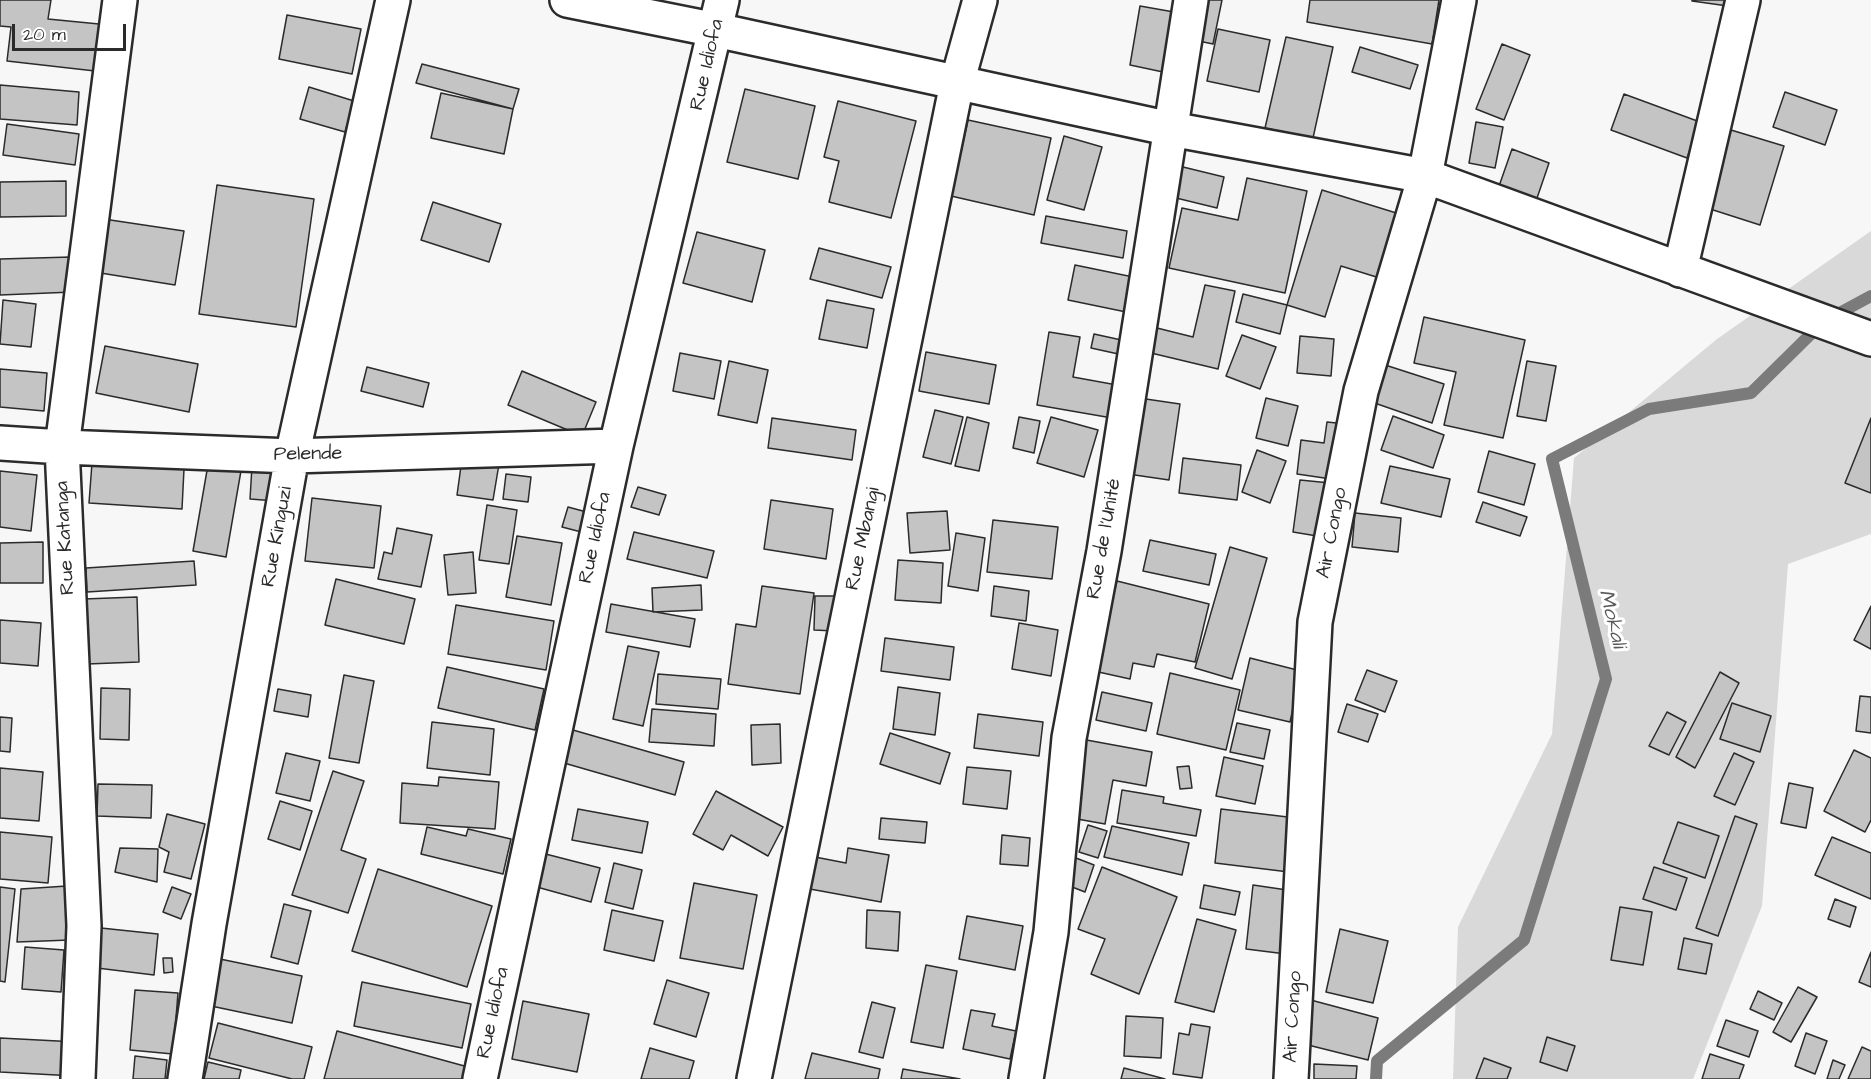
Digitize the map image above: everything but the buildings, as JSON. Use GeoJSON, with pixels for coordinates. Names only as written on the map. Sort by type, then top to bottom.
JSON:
{"type":"FeatureCollection","features":[{"type":"Feature","properties":{"kind":"street","name":"Rue Katanga"},"geometry":{"type":"LineString","coordinates":[[78,1079],[84,926],[62,447],[120,0]]}},
{"type":"Feature","properties":{"kind":"street","name":"Rue Kinguzi"},"geometry":{"type":"LineString","coordinates":[[185,1079],[211,912],[292,456],[393,0]]}},
{"type":"Feature","properties":{"kind":"street"},"geometry":{"type":"LineString","coordinates":[[567,0],[720,15],[957,83],[1171,129],[1425,176],[1871,339]]}},
{"type":"Feature","properties":{"kind":"street","name":"Rue Mbangi"},"geometry":{"type":"LineString","coordinates":[[754,1079],[957,83],[980,0]]}},
{"type":"Feature","properties":{"kind":"street","name":"Rue de l'Unité"},"geometry":{"type":"LineString","coordinates":[[1026,1079],[1051,932],[1069,738],[1104,551],[1191,0]]}},
{"type":"Feature","properties":{"kind":"street","name":"Air Congo"},"geometry":{"type":"LineString","coordinates":[[1291,1079],[1315,622],[1361,391],[1425,176],[1459,0]]}},
{"type":"Feature","properties":{"kind":"street"},"geometry":{"type":"LineString","coordinates":[[1680,270],[1743,0]]}},
{"type":"Feature","properties":{"kind":"street","name":"Rue Idiofa"},"geometry":{"type":"LineString","coordinates":[[480,1079],[616,446],[720,15]]}},
{"type":"Feature","properties":{"kind":"street","name":"Pelende"},"geometry":{"type":"LineString","coordinates":[[0,443],[292,456],[616,446]]}},
{"type":"Feature","properties":{"kind":"shaded area"},"geometry":{"type":"Polygon","coordinates":[[[1871,231],[1871,534],[1788,564],[1762,906],[1693,1079],[1453,1079],[1458,927],[1552,734],[1574,458],[1717,339],[1871,231]]]}},
{"type":"Feature","properties":{"kind":"waterway","name":"Mokali"},"geometry":{"type":"LineString","coordinates":[[1376,1079],[1377,1061],[1524,940],[1606,679],[1552,459],[1649,409],[1751,393],[1823,322],[1871,296]]}}]}
